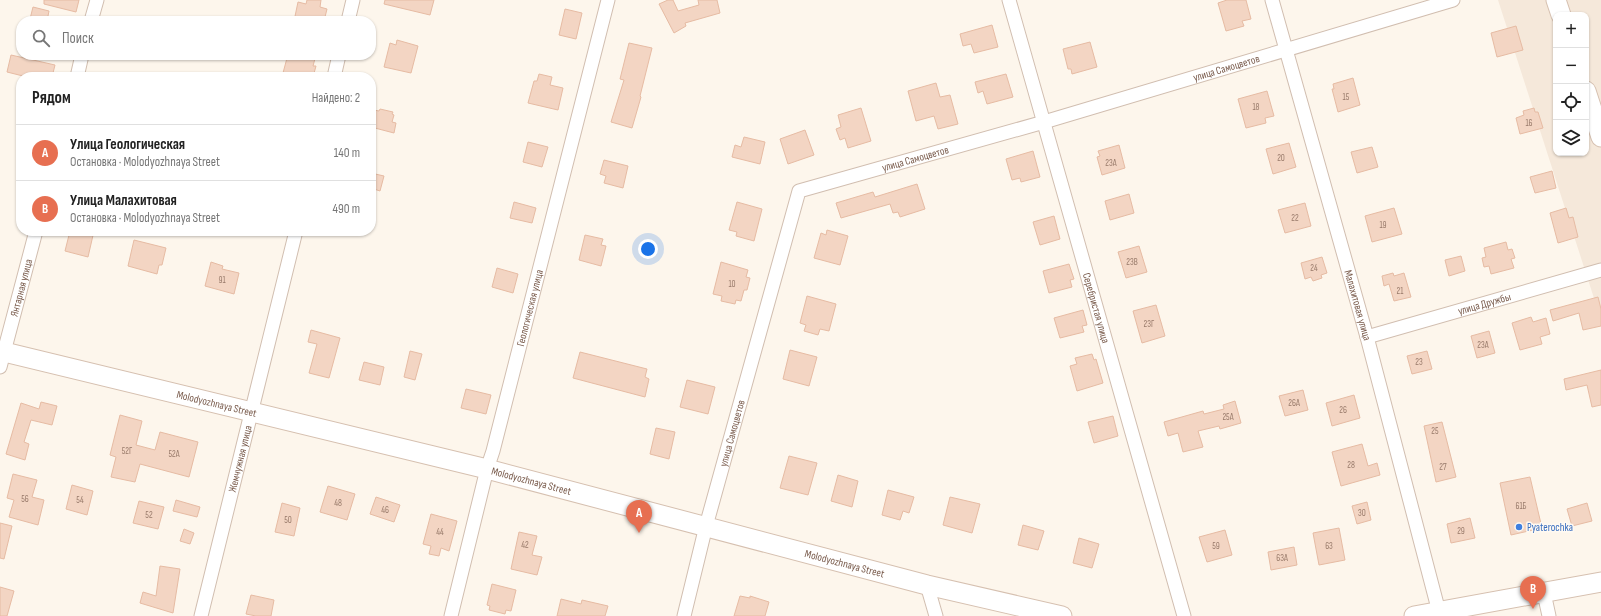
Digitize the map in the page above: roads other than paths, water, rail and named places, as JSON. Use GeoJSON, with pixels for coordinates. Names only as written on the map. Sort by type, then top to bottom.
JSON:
{"type":"FeatureCollection","features":[{"type":"Feature","properties":{"kind":"street"},"geometry":{"type":"LineString","coordinates":[[92,16],[97,0]]}},
{"type":"Feature","properties":{"kind":"street"},"geometry":{"type":"LineString","coordinates":[[349,16],[353,0]]}},
{"type":"Feature","properties":{"kind":"street","name":"Геологическая улица"},"geometry":{"type":"LineString","coordinates":[[451,616],[608,0]]}},
{"type":"Feature","properties":{"kind":"street","name":"Серебристая улица"},"geometry":{"type":"LineString","coordinates":[[1009,0],[1184,616]]}},
{"type":"Feature","properties":{"kind":"street","name":"Малахитовая улица"},"geometry":{"type":"LineString","coordinates":[[1272,0],[1366,337],[1439,612]]}},
{"type":"Feature","properties":{"kind":"street","name":"улица Самоцветов"},"geometry":{"type":"LineString","coordinates":[[684,616],[706,526],[799,191],[1044,122],[1453,0]]}},
{"type":"Feature","properties":{"kind":"street"},"geometry":{"type":"LineString","coordinates":[[1556,0],[1560,12]]}},
{"type":"Feature","properties":{"kind":"street"},"geometry":{"type":"LineString","coordinates":[[77,72],[81,60]]}},
{"type":"Feature","properties":{"kind":"street"},"geometry":{"type":"LineString","coordinates":[[335,72],[338,60]]}},
{"type":"Feature","properties":{"kind":"street"},"geometry":{"type":"LineString","coordinates":[[1589,100],[1601,137]]}},
{"type":"Feature","properties":{"kind":"street","name":"Янтарная улица"},"geometry":{"type":"LineString","coordinates":[[1,356],[35,236]]}},
{"type":"Feature","properties":{"kind":"street","name":"Жемчужная улица"},"geometry":{"type":"LineString","coordinates":[[201,616],[295,236]]}},
{"type":"Feature","properties":{"kind":"street","name":"улица Дружбы"},"geometry":{"type":"LineString","coordinates":[[1366,337],[1601,270]]}},
{"type":"Feature","properties":{"kind":"street","name":"Molodyozhnaya Street"},"geometry":{"type":"LineString","coordinates":[[1,356],[252,412],[706,526],[927,585],[1062,616]]}},
{"type":"Feature","properties":{"kind":"street"},"geometry":{"type":"LineString","coordinates":[[1414,616],[1601,582]]}},
{"type":"Feature","properties":{"kind":"street"},"geometry":{"type":"LineString","coordinates":[[927,585],[936,616]]}},
{"type":"Feature","properties":{"kind":"street"},"geometry":{"type":"LineString","coordinates":[[1544,593],[1549,616]]}},
{"type":"Feature","properties":{"kind":"place","name":"Pyaterochka"},"geometry":{"type":"Point","coordinates":[1519,527]}},
{"type":"Feature","properties":{"kind":"place","name":"Улица Геологическая"},"geometry":{"type":"Point","coordinates":[639,533]}},
{"type":"Feature","properties":{"kind":"place","name":"Улица Малахитовая"},"geometry":{"type":"Point","coordinates":[1533,609]}}]}
